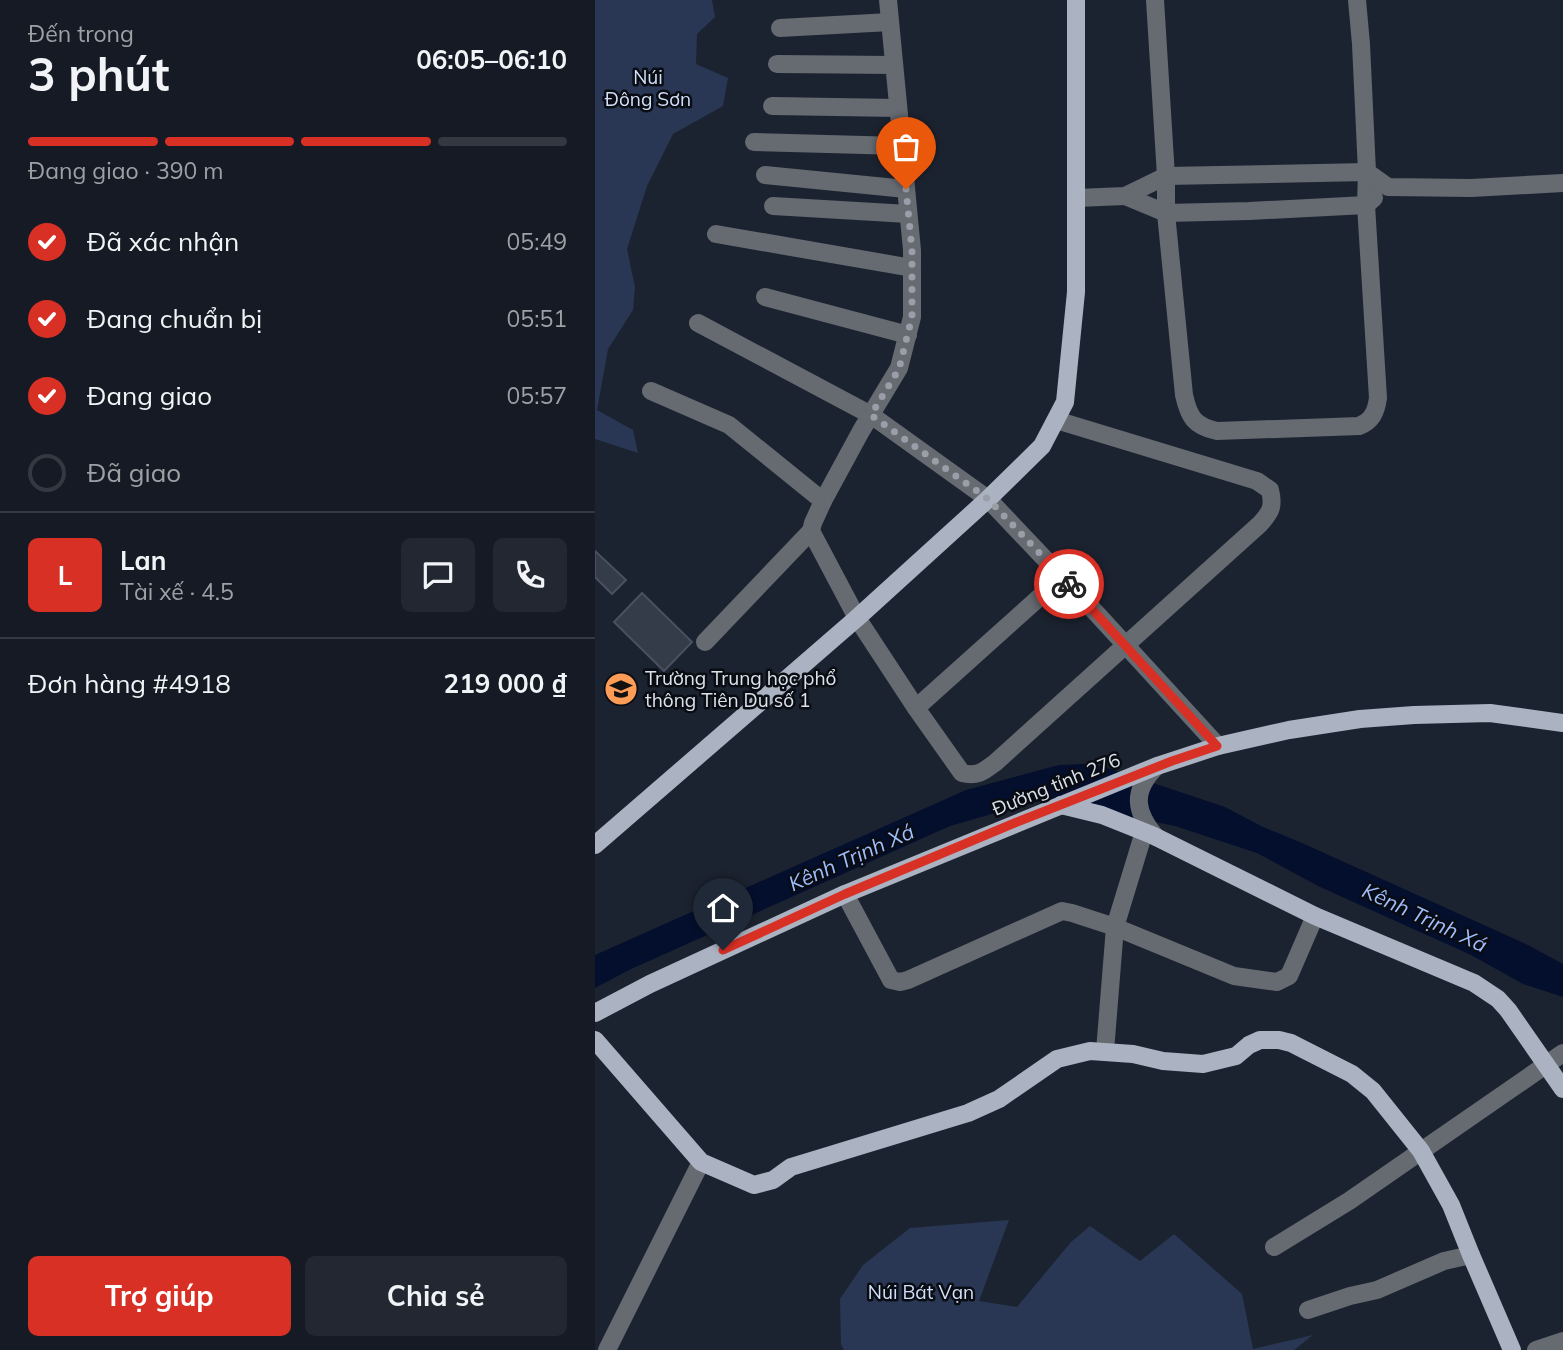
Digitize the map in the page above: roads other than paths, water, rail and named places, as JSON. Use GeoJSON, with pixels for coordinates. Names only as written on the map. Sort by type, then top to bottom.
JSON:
{"type":"FeatureCollection","features":[{"type":"Feature","properties":{"kind":"main road"},"geometry":{"type":"LineString","coordinates":[[595,845],[857,618],[1042,446],[1065,402],[1076,292],[1076,0]]}},
{"type":"Feature","properties":{"kind":"main road","name":"Đường tỉnh 276"},"geometry":{"type":"LineString","coordinates":[[595,1013],[650,984],[845,894],[1157,766],[1217,746],[1289,730],[1387,717],[1490,713],[1563,723]]}},
{"type":"Feature","properties":{"kind":"main road"},"geometry":{"type":"LineString","coordinates":[[1061,805],[1102,815],[1150,834],[1315,916],[1464,978],[1498,999],[1508,1010],[1563,1088]]}},
{"type":"Feature","properties":{"kind":"main road"},"geometry":{"type":"LineString","coordinates":[[595,1040],[701,1162],[757,1185],[773,1180],[791,1167],[968,1113],[999,1099],[1057,1059],[1090,1051],[1105,1051],[1163,1061],[1203,1064],[1235,1056],[1260,1040],[1291,1043],[1332,1062],[1363,1082],[1421,1151],[1451,1205],[1512,1350]]}},
{"type":"Feature","properties":{"kind":"street"},"geometry":{"type":"LineString","coordinates":[[705,642],[811,531],[823,501],[899,369],[912,317],[912,250],[887,0]]}},
{"type":"Feature","properties":{"kind":"street"},"geometry":{"type":"LineString","coordinates":[[1154,0],[1166,213],[1184,395],[1186,406],[1196,423],[1217,431],[1359,426],[1369,420],[1377,408],[1357,0]]}},
{"type":"Feature","properties":{"kind":"street"},"geometry":{"type":"LineString","coordinates":[[780,28],[890,22]]}},
{"type":"Feature","properties":{"kind":"street"},"geometry":{"type":"LineString","coordinates":[[777,64],[894,65]]}},
{"type":"Feature","properties":{"kind":"street"},"geometry":{"type":"LineString","coordinates":[[772,106],[898,108]]}},
{"type":"Feature","properties":{"kind":"street"},"geometry":{"type":"LineString","coordinates":[[754,142],[901,146]]}},
{"type":"Feature","properties":{"kind":"street"},"geometry":{"type":"LineString","coordinates":[[1125,197],[1166,176],[1367,172],[1388,187],[1471,188],[1563,183]]}},
{"type":"Feature","properties":{"kind":"street"},"geometry":{"type":"LineString","coordinates":[[765,175],[906,189]]}},
{"type":"Feature","properties":{"kind":"street"},"geometry":{"type":"LineString","coordinates":[[1077,198],[1125,197],[1166,213],[1249,211],[1366,205],[1388,187]]}},
{"type":"Feature","properties":{"kind":"street"},"geometry":{"type":"LineString","coordinates":[[773,206],[908,214]]}},
{"type":"Feature","properties":{"kind":"street"},"geometry":{"type":"LineString","coordinates":[[716,234],[912,268]]}},
{"type":"Feature","properties":{"kind":"street"},"geometry":{"type":"LineString","coordinates":[[765,297],[908,335]]}},
{"type":"Feature","properties":{"kind":"street"},"geometry":{"type":"LineString","coordinates":[[698,323],[871,415],[988,499],[1217,746]]}},
{"type":"Feature","properties":{"kind":"street"},"geometry":{"type":"LineString","coordinates":[[650,391],[729,425],[823,501]]}},
{"type":"Feature","properties":{"kind":"street"},"geometry":{"type":"LineString","coordinates":[[811,531],[857,618],[916,708],[963,773],[981,774],[1260,524],[1268,514],[1272,501],[1270,490],[1257,481],[1056,420]]}},
{"type":"Feature","properties":{"kind":"street"},"geometry":{"type":"LineString","coordinates":[[916,708],[1062,577]]}},
{"type":"Feature","properties":{"kind":"street"},"geometry":{"type":"LineString","coordinates":[[1105,1051],[1115,927],[1150,834],[1138,803],[1143,785],[1157,766]]}},
{"type":"Feature","properties":{"kind":"street"},"geometry":{"type":"LineString","coordinates":[[845,894],[891,980],[900,982],[1062,911],[1115,927],[1234,976],[1277,982],[1289,975],[1315,916]]}},
{"type":"Feature","properties":{"kind":"street"},"geometry":{"type":"LineString","coordinates":[[1273,1247],[1349,1201],[1563,1053]]}},
{"type":"Feature","properties":{"kind":"street"},"geometry":{"type":"LineString","coordinates":[[607,1350],[701,1162]]}},
{"type":"Feature","properties":{"kind":"street"},"geometry":{"type":"LineString","coordinates":[[1308,1310],[1377,1290],[1444,1261],[1471,1255]]}},
{"type":"Feature","properties":{"kind":"street"},"geometry":{"type":"LineString","coordinates":[[1536,1350],[1563,1341]]}},
{"type":"Feature","properties":{"kind":"water","name":"Kênh Trịnh Xá"},"geometry":{"type":"Polygon","coordinates":[[[1059,765],[1102,766],[1225,807],[1263,827],[1528,945],[1563,964],[1563,997],[1523,984],[1471,955],[1318,886],[1257,853],[1175,826],[1041,801],[950,826],[629,970],[595,988],[595,955],[966,790],[1059,765]]]}},
{"type":"Feature","properties":{"kind":"place","name":"Trường Trung học phổ thông Tiên Du số 1"},"geometry":{"type":"Point","coordinates":[621,689]}},
{"type":"Feature","properties":{"kind":"park label","name":"Núi Đông Sơn"},"geometry":{"type":"Point","coordinates":[648,88]}},
{"type":"Feature","properties":{"kind":"park label","name":"Núi Bát Vạn"},"geometry":{"type":"Point","coordinates":[921,1292]}}]}
